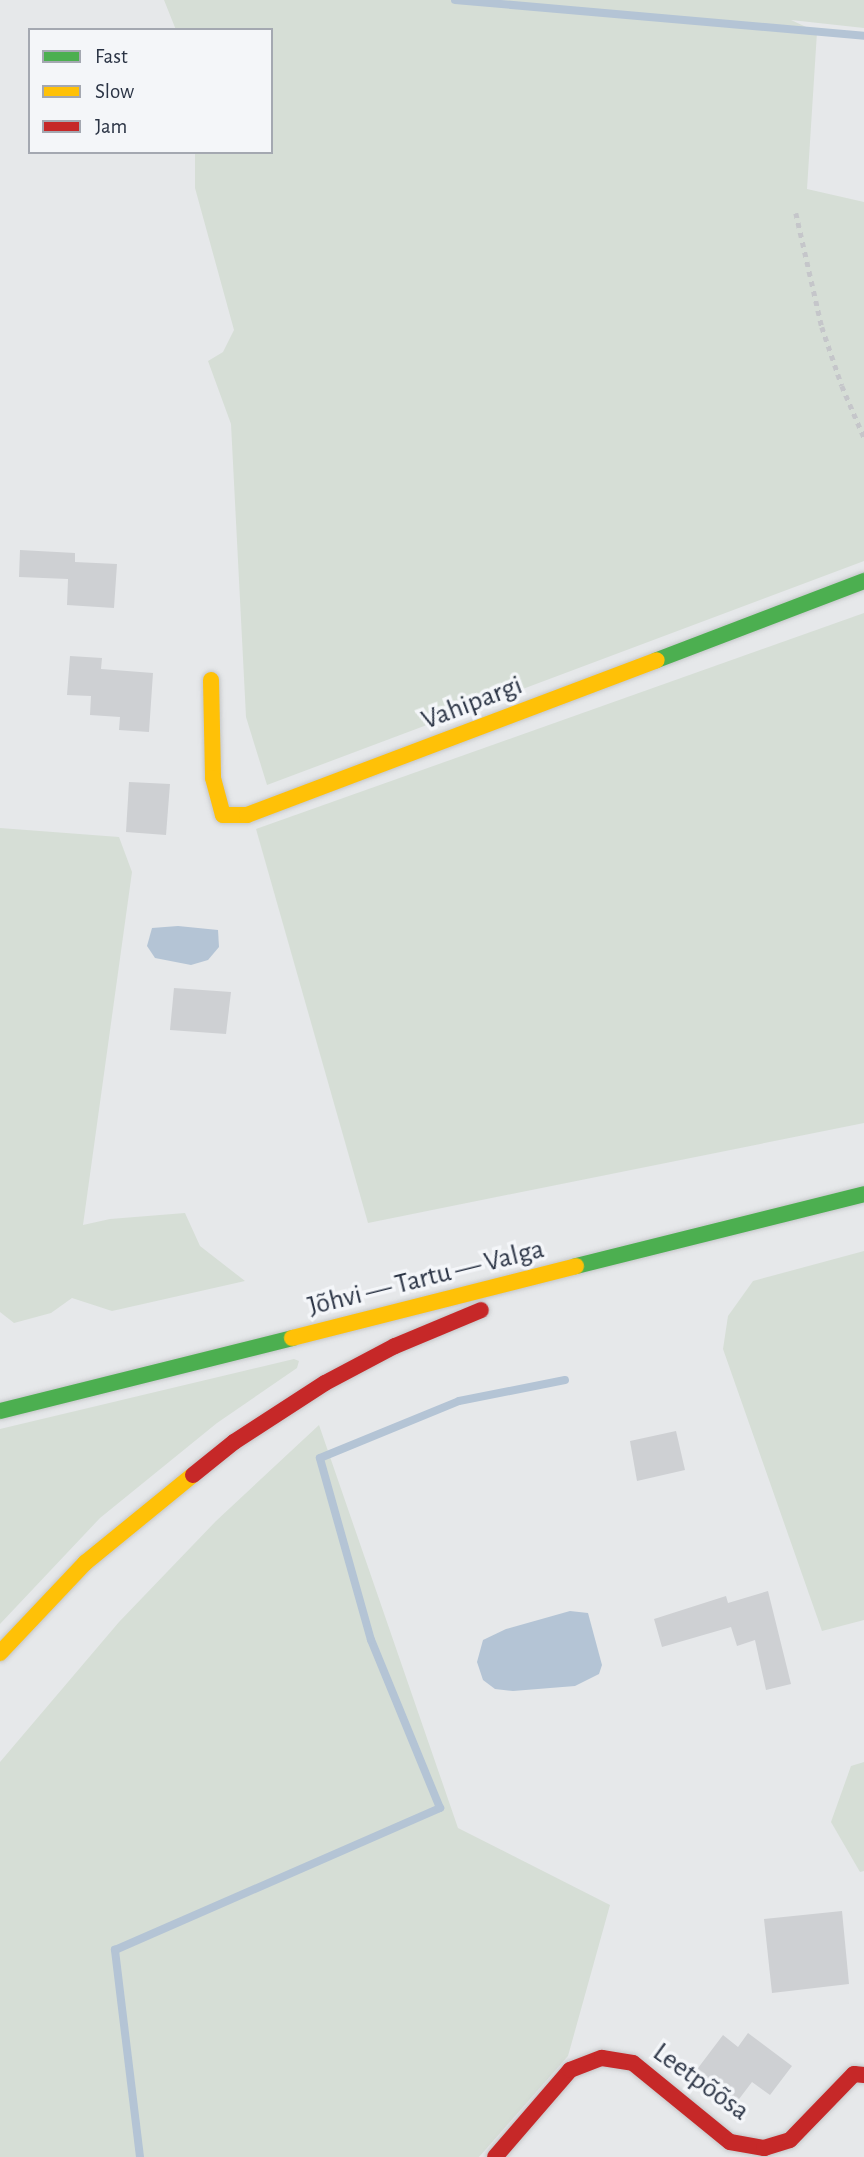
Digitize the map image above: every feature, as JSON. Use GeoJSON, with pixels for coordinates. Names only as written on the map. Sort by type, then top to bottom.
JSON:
{"type":"FeatureCollection","features":[{"type":"Feature","properties":{"kind":"main road","name":"Vahipargi"},"geometry":{"type":"LineString","coordinates":[[211,680],[213,778],[219,803],[223,815],[247,815],[864,581]]}},
{"type":"Feature","properties":{"kind":"main road","name":"Jõhvi — Tartu — Valga"},"geometry":{"type":"LineString","coordinates":[[0,1411],[864,1194]]}},
{"type":"Feature","properties":{"kind":"main road"},"geometry":{"type":"LineString","coordinates":[[2,1651],[85,1563],[234,1442],[325,1383],[395,1346],[503,1302],[648,1249]]}},
{"type":"Feature","properties":{"kind":"main road","name":"Leetpõõsa"},"geometry":{"type":"LineString","coordinates":[[495,2157],[570,2070],[602,2058],[633,2063],[730,2142],[764,2148],[790,2140],[854,2074],[864,2075]]}},
{"type":"Feature","properties":{"kind":"path"},"geometry":{"type":"LineString","coordinates":[[796,213],[822,327],[842,386],[864,437]]}},
{"type":"Feature","properties":{"kind":"shaded area"},"geometry":{"type":"Polygon","coordinates":[[[164,0],[864,0],[864,28],[791,20],[817,32],[807,189],[864,202],[864,561],[267,785],[246,717],[231,424],[208,361],[223,352],[234,330],[195,188],[195,154],[273,154],[273,28],[175,28],[164,0]]]}},
{"type":"Feature","properties":{"kind":"shaded area"},"geometry":{"type":"Polygon","coordinates":[[[864,613],[864,1123],[368,1223],[256,829],[864,613]]]}},
{"type":"Feature","properties":{"kind":"shaded area"},"geometry":{"type":"Polygon","coordinates":[[[0,828],[119,837],[132,872],[83,1225],[110,1219],[185,1213],[200,1246],[245,1281],[112,1311],[72,1298],[51,1313],[14,1323],[0,1312],[0,828]]]}},
{"type":"Feature","properties":{"kind":"shaded area"},"geometry":{"type":"Polygon","coordinates":[[[864,1251],[864,1620],[822,1631],[723,1349],[728,1316],[753,1281],[864,1251]]]}},
{"type":"Feature","properties":{"kind":"shaded area"},"geometry":{"type":"Polygon","coordinates":[[[294,1359],[299,1361],[297,1368],[217,1423],[100,1518],[0,1624],[0,1429],[294,1359]]]}},
{"type":"Feature","properties":{"kind":"shaded area"},"geometry":{"type":"Polygon","coordinates":[[[319,1425],[458,1828],[610,1905],[568,2056],[479,2157],[0,2157],[0,1762],[119,1622],[216,1521],[319,1425]]]}},
{"type":"Feature","properties":{"kind":"shaded area"},"geometry":{"type":"Polygon","coordinates":[[[864,1762],[864,1871],[860,1872],[831,1822],[851,1766],[864,1762]]]}},
{"type":"Feature","properties":{"kind":"water"},"geometry":{"type":"Polygon","coordinates":[[[178,926],[218,930],[219,947],[208,960],[191,965],[155,958],[147,946],[152,928],[178,926]]]}},
{"type":"Feature","properties":{"kind":"water"},"geometry":{"type":"Polygon","coordinates":[[[570,1611],[588,1613],[602,1665],[599,1674],[575,1686],[513,1691],[495,1689],[483,1680],[477,1662],[483,1640],[506,1629],[570,1611]]]}},
{"type":"Feature","properties":{"kind":"building"},"geometry":{"type":"Polygon","coordinates":[[[20,550],[75,553],[75,562],[117,564],[114,608],[67,605],[68,579],[19,577],[20,550]]]}},
{"type":"Feature","properties":{"kind":"building"},"geometry":{"type":"Polygon","coordinates":[[[70,656],[102,658],[101,669],[153,673],[149,732],[119,730],[120,717],[90,715],[91,696],[67,695],[70,656]]]}},
{"type":"Feature","properties":{"kind":"building"},"geometry":{"type":"Polygon","coordinates":[[[129,782],[170,784],[166,835],[126,832],[129,782]]]}},
{"type":"Feature","properties":{"kind":"building"},"geometry":{"type":"Polygon","coordinates":[[[174,988],[231,992],[226,1034],[170,1030],[174,988]]]}},
{"type":"Feature","properties":{"kind":"building"},"geometry":{"type":"Polygon","coordinates":[[[676,1431],[685,1470],[637,1481],[630,1441],[676,1431]]]}},
{"type":"Feature","properties":{"kind":"building"},"geometry":{"type":"Polygon","coordinates":[[[768,1591],[791,1684],[766,1690],[755,1640],[737,1646],[731,1627],[662,1647],[654,1619],[726,1596],[728,1603],[768,1591]]]}},
{"type":"Feature","properties":{"kind":"building"},"geometry":{"type":"Polygon","coordinates":[[[842,1911],[849,1984],[772,1993],[764,1919],[842,1911]]]}},
{"type":"Feature","properties":{"kind":"building"},"geometry":{"type":"Polygon","coordinates":[[[748,2033],[792,2066],[770,2095],[752,2082],[736,2103],[695,2072],[723,2035],[738,2047],[748,2033]]]}},
{"type":"Feature","properties":{"kind":"waterway"},"geometry":{"type":"LineString","coordinates":[[455,0],[864,36]]}},
{"type":"Feature","properties":{"kind":"waterway"},"geometry":{"type":"LineString","coordinates":[[140,2157],[115,1950],[440,1808],[371,1640],[320,1458],[459,1401],[565,1380]]}},
{"type":"Feature","properties":{"kind":"traffic: fast"},"geometry":{"type":"LineString","coordinates":[[657,660],[864,581]]}},
{"type":"Feature","properties":{"kind":"traffic: fast"},"geometry":{"type":"LineString","coordinates":[[576,1266],[864,1194]]}},
{"type":"Feature","properties":{"kind":"traffic: fast"},"geometry":{"type":"LineString","coordinates":[[0,1411],[292,1338]]}},
{"type":"Feature","properties":{"kind":"traffic: slow"},"geometry":{"type":"LineString","coordinates":[[211,680],[213,778],[223,815],[247,815],[657,660]]}},
{"type":"Feature","properties":{"kind":"traffic: slow"},"geometry":{"type":"LineString","coordinates":[[292,1338],[576,1266]]}},
{"type":"Feature","properties":{"kind":"traffic: slow"},"geometry":{"type":"LineString","coordinates":[[0,1653],[85,1563],[193,1475]]}},
{"type":"Feature","properties":{"kind":"traffic: jam"},"geometry":{"type":"LineString","coordinates":[[193,1475],[234,1442],[325,1383],[395,1346],[481,1310]]}},
{"type":"Feature","properties":{"kind":"traffic: jam"},"geometry":{"type":"LineString","coordinates":[[495,2157],[570,2070],[602,2058],[633,2063],[730,2142],[764,2148],[790,2140],[854,2074],[864,2075]]}}]}
